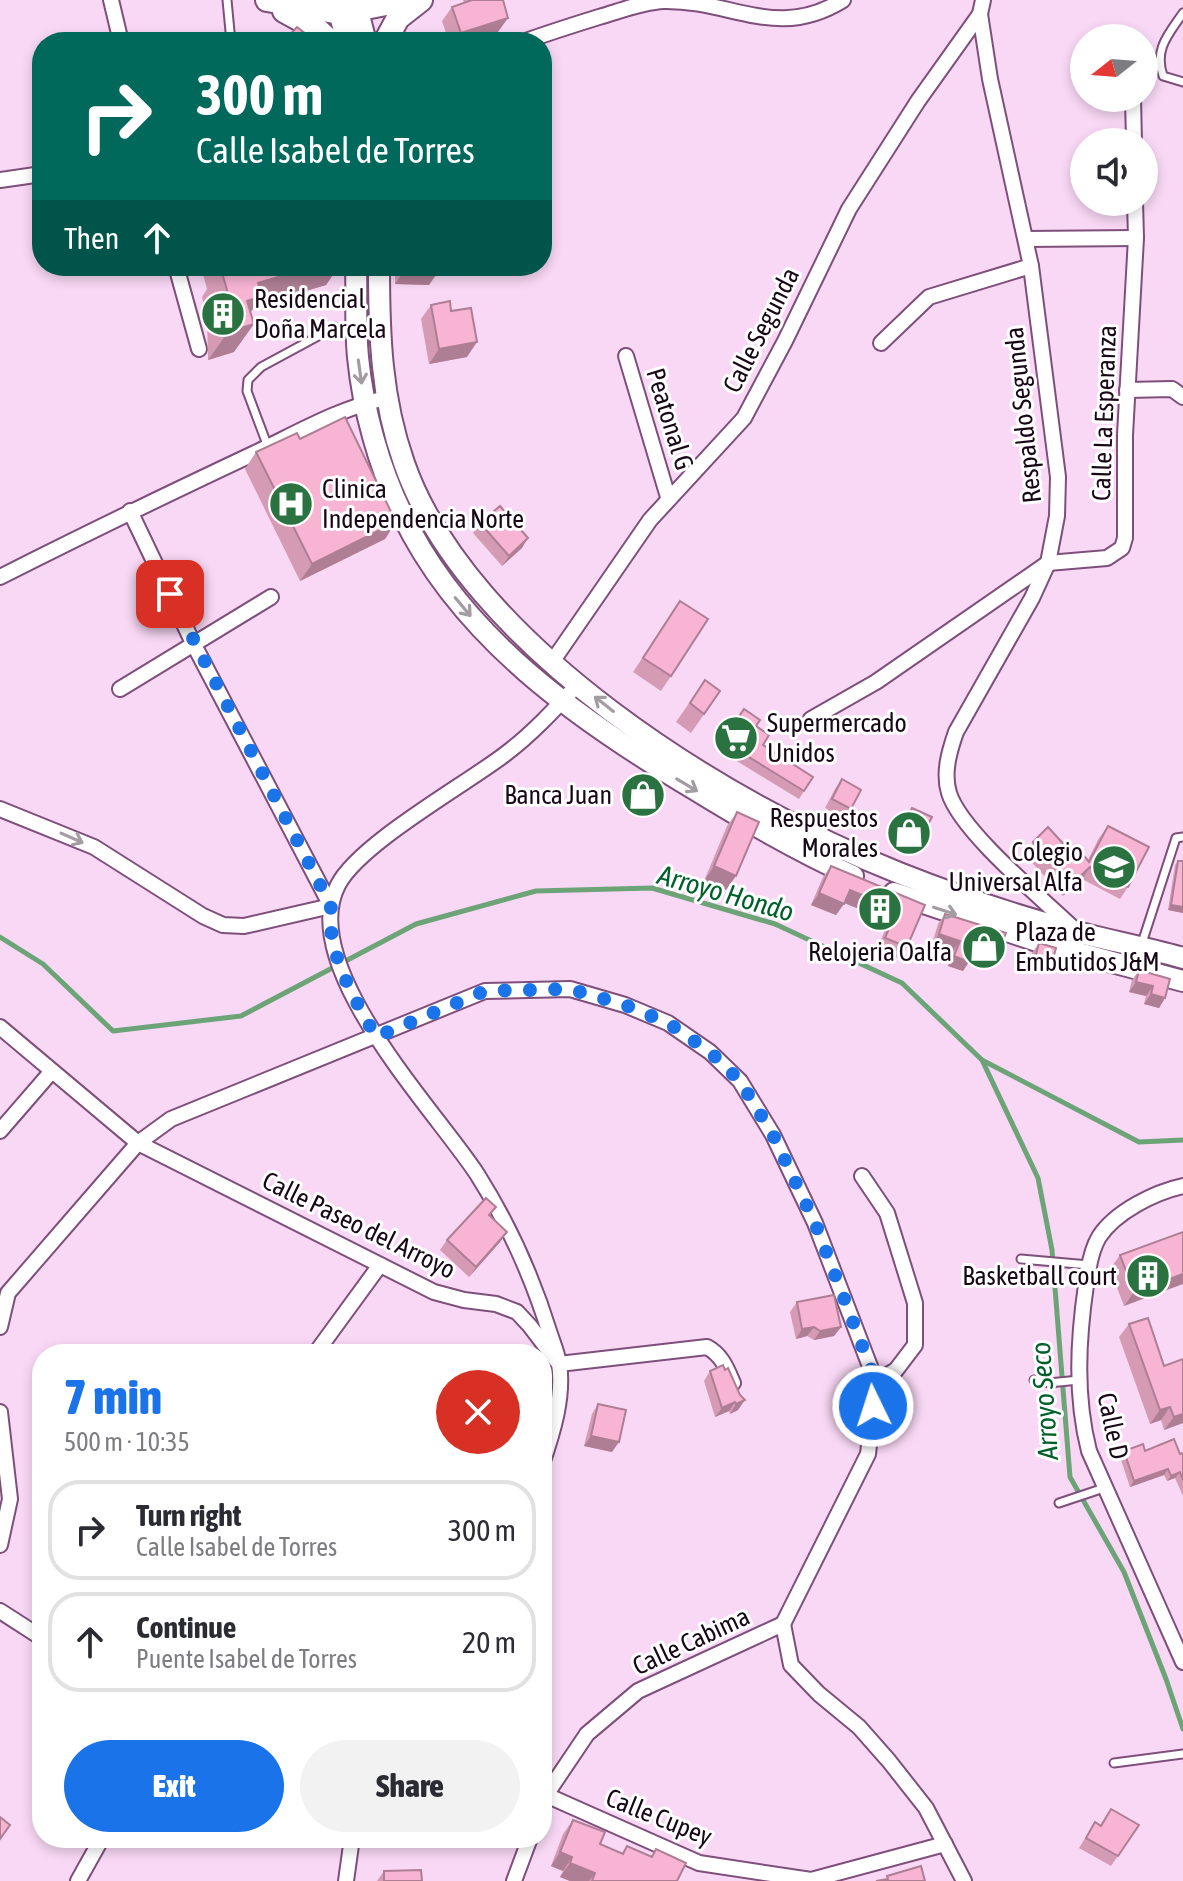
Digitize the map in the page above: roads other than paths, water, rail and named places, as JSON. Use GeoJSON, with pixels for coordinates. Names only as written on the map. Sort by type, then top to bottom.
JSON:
{"type":"FeatureCollection","features":[{"type":"Feature","properties":{"kind":"main road"},"geometry":{"type":"LineString","coordinates":[[264,0],[347,6],[406,0]]}},
{"type":"Feature","properties":{"kind":"main road"},"geometry":{"type":"LineString","coordinates":[[264,0],[307,22],[319,32]]}},
{"type":"Feature","properties":{"kind":"main road"},"geometry":{"type":"LineString","coordinates":[[390,32],[398,18],[421,0]]}},
{"type":"Feature","properties":{"kind":"main road"},"geometry":{"type":"LineString","coordinates":[[347,6],[347,32]]}},
{"type":"Feature","properties":{"kind":"main road"},"geometry":{"type":"LineString","coordinates":[[347,6],[361,32]]}},
{"type":"Feature","properties":{"kind":"main road"},"geometry":{"type":"LineString","coordinates":[[356,276],[357,355],[364,402],[386,473],[402,514],[441,581],[495,644],[562,701],[626,747],[773,837],[872,885],[1052,946],[1183,981]]}},
{"type":"Feature","properties":{"kind":"main road"},"geometry":{"type":"LineString","coordinates":[[379,276],[380,360],[386,398],[404,464],[435,529],[484,596],[552,662],[628,723],[687,762],[806,831],[900,873],[1076,931],[1183,958]]}},
{"type":"Feature","properties":{"kind":"street"},"geometry":{"type":"LineString","coordinates":[[111,0],[119,32]]}},
{"type":"Feature","properties":{"kind":"street"},"geometry":{"type":"LineString","coordinates":[[552,32],[638,2],[692,2],[794,19],[819,13],[843,0]]}},
{"type":"Feature","properties":{"kind":"street","name":"Respaldo Segunda"},"geometry":{"type":"LineString","coordinates":[[982,7],[990,79],[1031,266],[1058,477],[1057,516],[1048,563],[1032,598],[956,732],[946,778],[962,819],[1076,931]]}},
{"type":"Feature","properties":{"kind":"street","name":"Calle Segunda"},"geometry":{"type":"LineString","coordinates":[[552,662],[668,497],[744,418],[849,209],[982,7]]}},
{"type":"Feature","properties":{"kind":"street"},"geometry":{"type":"LineString","coordinates":[[0,180],[32,175]]}},
{"type":"Feature","properties":{"kind":"street","name":"Calle La Esperanza"},"geometry":{"type":"LineString","coordinates":[[1048,563],[1107,558],[1122,548],[1125,538],[1127,390],[1135,216]]}},
{"type":"Feature","properties":{"kind":"street"},"geometry":{"type":"LineString","coordinates":[[1026,239],[1136,238]]}},
{"type":"Feature","properties":{"kind":"street"},"geometry":{"type":"LineString","coordinates":[[881,343],[929,297],[1031,266]]}},
{"type":"Feature","properties":{"kind":"street"},"geometry":{"type":"LineString","coordinates":[[179,276],[199,349]]}},
{"type":"Feature","properties":{"kind":"street","name":"Peatonal G"},"geometry":{"type":"LineString","coordinates":[[626,356],[668,497]]}},
{"type":"Feature","properties":{"kind":"street"},"geometry":{"type":"LineString","coordinates":[[1127,390],[1172,389],[1183,397]]}},
{"type":"Feature","properties":{"kind":"street"},"geometry":{"type":"LineString","coordinates":[[0,577],[130,511],[364,402],[386,398]]}},
{"type":"Feature","properties":{"kind":"street"},"geometry":{"type":"LineString","coordinates":[[130,511],[193,643],[331,906]]}},
{"type":"Feature","properties":{"kind":"street"},"geometry":{"type":"LineString","coordinates":[[811,719],[876,682],[1048,563]]}},
{"type":"Feature","properties":{"kind":"street"},"geometry":{"type":"LineString","coordinates":[[120,689],[271,597]]}},
{"type":"Feature","properties":{"kind":"street"},"geometry":{"type":"LineString","coordinates":[[552,1434],[557,1419],[559,1364],[542,1310],[514,1244],[479,1177],[376,1037],[335,954],[330,931],[331,906],[339,882],[376,845],[506,754],[578,684]]}},
{"type":"Feature","properties":{"kind":"street"},"geometry":{"type":"LineString","coordinates":[[0,809],[94,847],[203,916],[223,925],[244,926],[331,906]]}},
{"type":"Feature","properties":{"kind":"street"},"geometry":{"type":"LineString","coordinates":[[0,1327],[4,1291],[138,1143],[171,1119],[485,991],[570,989],[625,1005],[668,1023],[710,1052],[740,1081],[773,1135],[815,1223],[876,1382],[868,1454],[783,1624]]}},
{"type":"Feature","properties":{"kind":"street","name":"Calle Paseo del Arroyo"},"geometry":{"type":"LineString","coordinates":[[0,1027],[138,1143],[434,1292],[496,1304],[517,1312],[544,1344]]}},
{"type":"Feature","properties":{"kind":"street"},"geometry":{"type":"LineString","coordinates":[[0,1131],[52,1071]]}},
{"type":"Feature","properties":{"kind":"street"},"geometry":{"type":"LineString","coordinates":[[862,1176],[887,1213],[915,1303],[915,1345],[896,1370],[876,1382]]}},
{"type":"Feature","properties":{"kind":"street","name":"Calle D"},"geometry":{"type":"LineString","coordinates":[[1183,1186],[1139,1204],[1099,1237],[1089,1265],[1080,1323],[1076,1380],[1082,1423],[1098,1490],[1178,1636],[1183,1662]]}},
{"type":"Feature","properties":{"kind":"street"},"geometry":{"type":"LineString","coordinates":[[322,1344],[380,1265]]}},
{"type":"Feature","properties":{"kind":"street"},"geometry":{"type":"LineString","coordinates":[[559,1364],[707,1347],[723,1361],[742,1401]]}},
{"type":"Feature","properties":{"kind":"street","name":"Calle Paseo del Arroyo"},"geometry":{"type":"LineString","coordinates":[[552,1355],[559,1364]]}},
{"type":"Feature","properties":{"kind":"street"},"geometry":{"type":"LineString","coordinates":[[0,1412],[10,1499],[0,1545]]}},
{"type":"Feature","properties":{"kind":"street"},"geometry":{"type":"LineString","coordinates":[[0,1611],[32,1632]]}},
{"type":"Feature","properties":{"kind":"street","name":"Calle Cabima"},"geometry":{"type":"LineString","coordinates":[[552,1788],[587,1734],[638,1691],[783,1624],[791,1665],[819,1694],[859,1727],[889,1761],[926,1808],[964,1881]]}},
{"type":"Feature","properties":{"kind":"street","name":"Calle Cupey"},"geometry":{"type":"LineString","coordinates":[[552,1803],[699,1863],[811,1880],[945,1844]]}},
{"type":"Feature","properties":{"kind":"street"},"geometry":{"type":"LineString","coordinates":[[78,1881],[96,1848]]}},
{"type":"Feature","properties":{"kind":"street"},"geometry":{"type":"LineString","coordinates":[[346,1881],[351,1848]]}},
{"type":"Feature","properties":{"kind":"street"},"geometry":{"type":"LineString","coordinates":[[514,1881],[526,1848]]}},
{"type":"Feature","properties":{"kind":"lane"},"geometry":{"type":"LineString","coordinates":[[227,0],[230,32]]}},
{"type":"Feature","properties":{"kind":"lane"},"geometry":{"type":"LineString","coordinates":[[1183,13],[1167,36],[1158,60],[1163,76],[1183,82]]}},
{"type":"Feature","properties":{"kind":"lane"},"geometry":{"type":"LineString","coordinates":[[268,447],[247,391],[248,380],[261,367],[335,327]]}},
{"type":"Feature","properties":{"kind":"lane"},"geometry":{"type":"LineString","coordinates":[[1141,947],[1171,851],[1176,838],[1183,837]]}},
{"type":"Feature","properties":{"kind":"lane"},"geometry":{"type":"LineString","coordinates":[[1021,1259],[1089,1265]]}},
{"type":"Feature","properties":{"kind":"lane"},"geometry":{"type":"LineString","coordinates":[[1034,1380],[1049,1383],[1076,1380]]}},
{"type":"Feature","properties":{"kind":"lane"},"geometry":{"type":"LineString","coordinates":[[1059,1503],[1098,1490]]}},
{"type":"Feature","properties":{"kind":"lane"},"geometry":{"type":"LineString","coordinates":[[1114,1763],[1179,1755]]}},
{"type":"Feature","properties":{"kind":"waterway","name":"Arroyo Hondo"},"geometry":{"type":"LineString","coordinates":[[0,937],[43,964],[113,1031],[241,1016],[416,924],[536,891],[652,888],[775,924],[902,983],[982,1060],[1139,1142],[1183,1140]]}},
{"type":"Feature","properties":{"kind":"waterway","name":"Arroyo Seco"},"geometry":{"type":"LineString","coordinates":[[982,1060],[1038,1178],[1052,1250],[1070,1477],[1124,1572],[1183,1729]]}},
{"type":"Feature","properties":{"kind":"place","name":"Residencial Doña Marcela"},"geometry":{"type":"Point","coordinates":[223,314]}},
{"type":"Feature","properties":{"kind":"place","name":"Clinica Independencia Norte"},"geometry":{"type":"Point","coordinates":[291,504]}},
{"type":"Feature","properties":{"kind":"place","name":"Supermercado Unidos"},"geometry":{"type":"Point","coordinates":[736,738]}},
{"type":"Feature","properties":{"kind":"place","name":"Banca Juan"},"geometry":{"type":"Point","coordinates":[643,795]}},
{"type":"Feature","properties":{"kind":"place","name":"Respuestos Morales"},"geometry":{"type":"Point","coordinates":[909,833]}},
{"type":"Feature","properties":{"kind":"place","name":"Colegio Universal Alfa"},"geometry":{"type":"Point","coordinates":[1114,867]}},
{"type":"Feature","properties":{"kind":"place","name":"Relojeria Oalfa"},"geometry":{"type":"Point","coordinates":[880,909]}},
{"type":"Feature","properties":{"kind":"place","name":"Plaza de Embutidos J&M"},"geometry":{"type":"Point","coordinates":[984,947]}},
{"type":"Feature","properties":{"kind":"place","name":"Basketball court"},"geometry":{"type":"Point","coordinates":[1148,1276]}}]}
